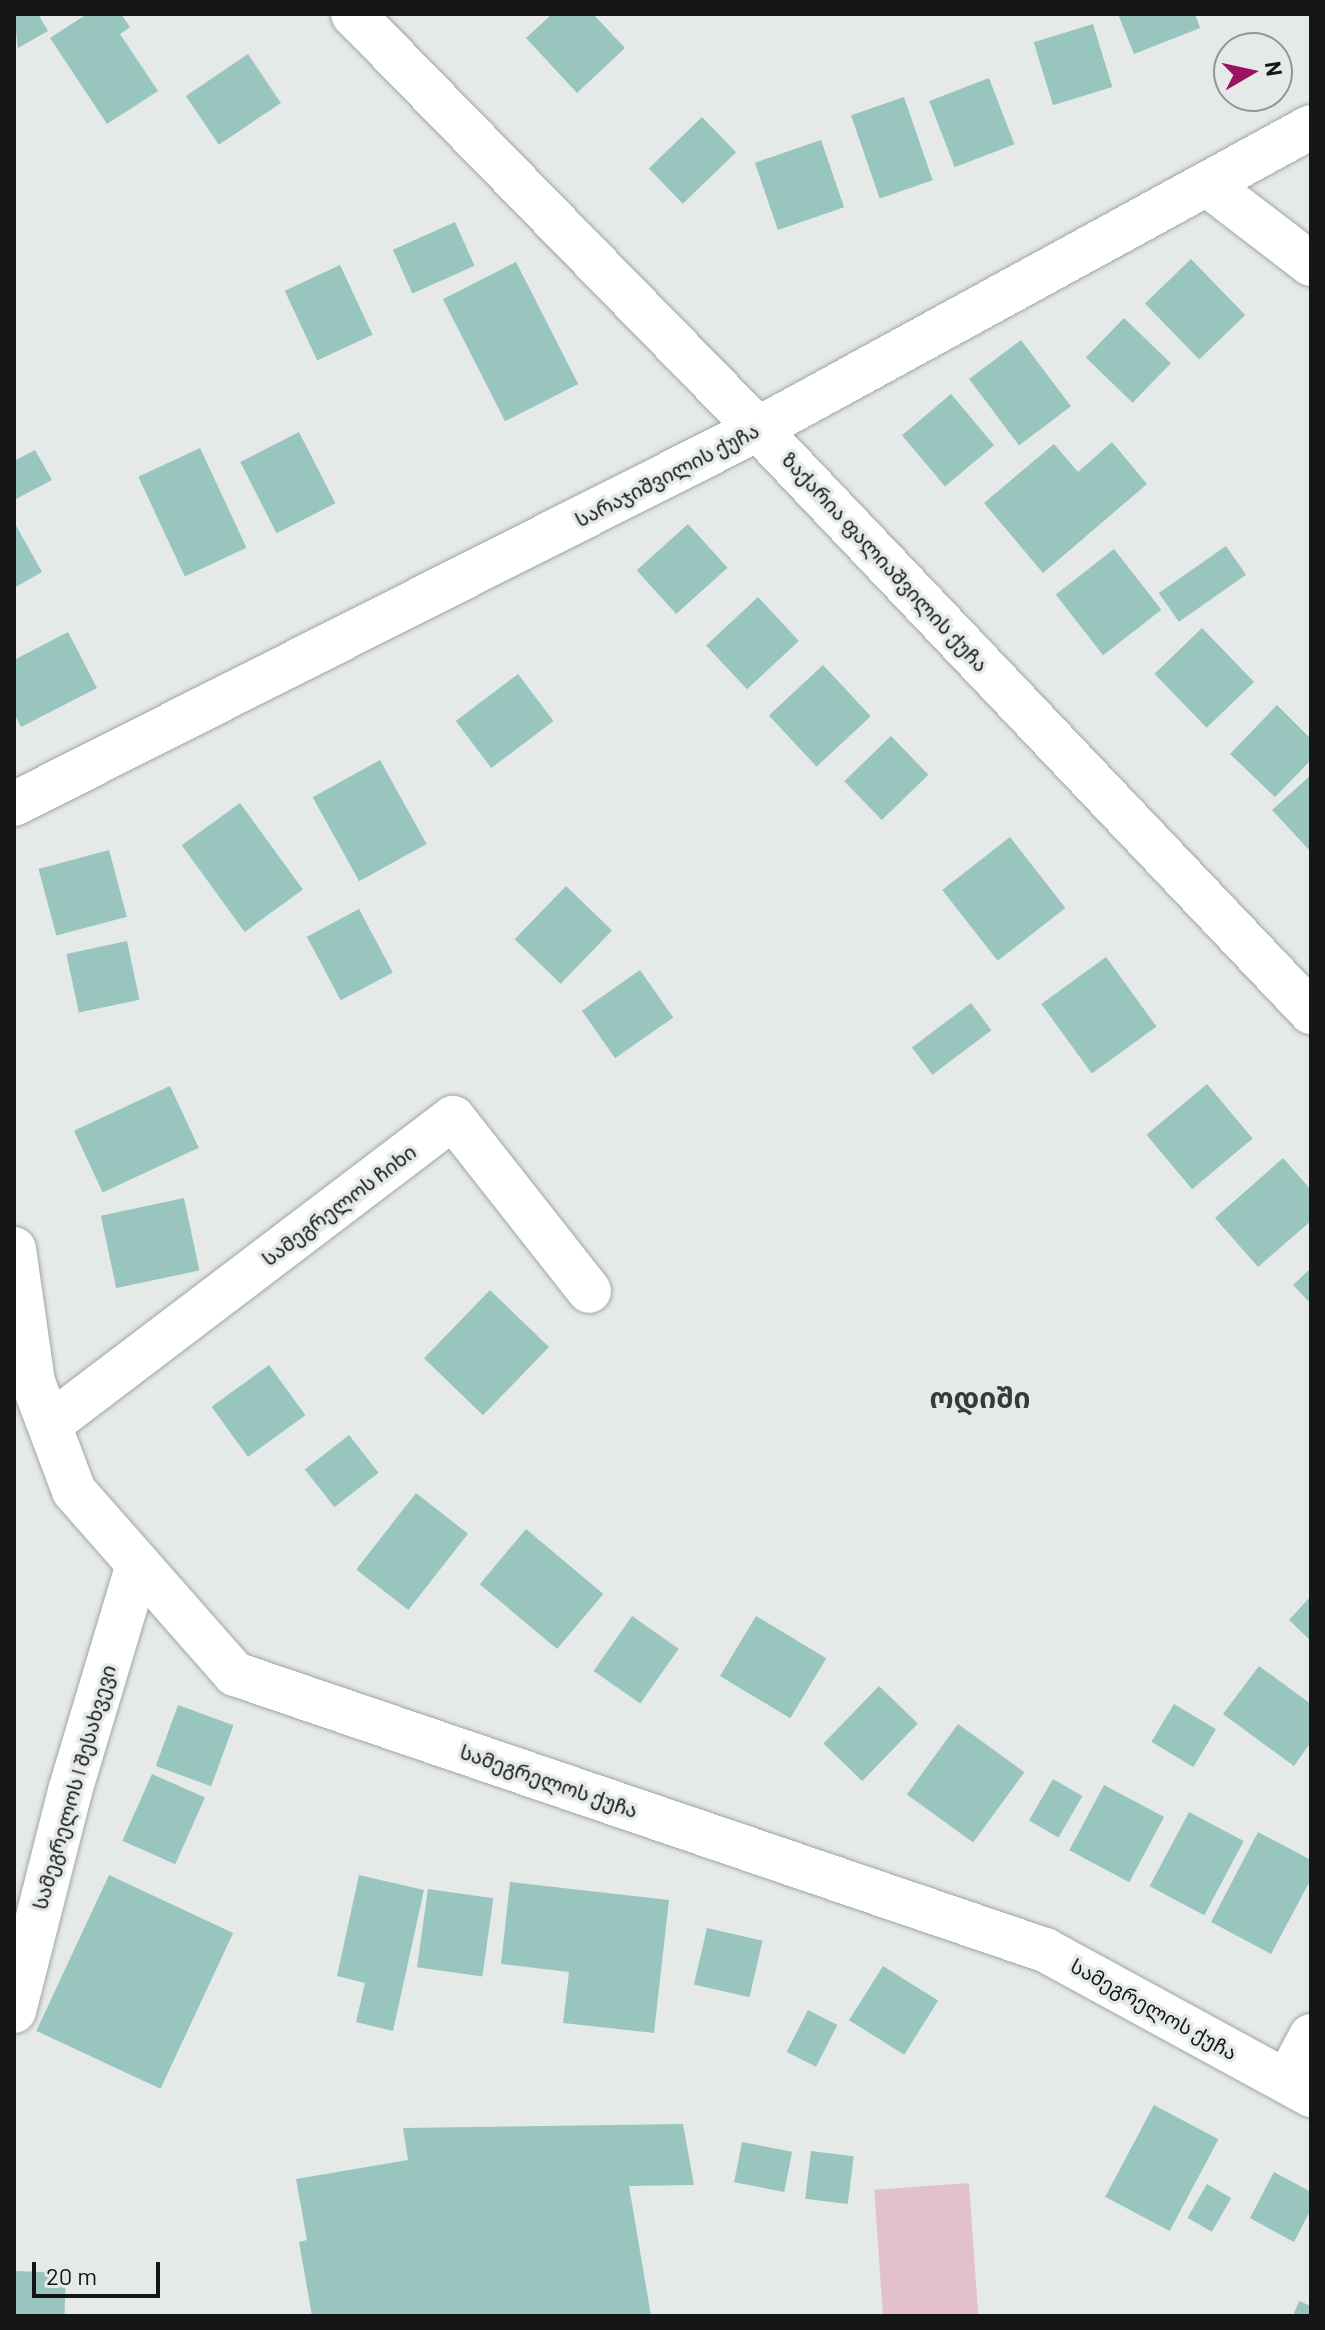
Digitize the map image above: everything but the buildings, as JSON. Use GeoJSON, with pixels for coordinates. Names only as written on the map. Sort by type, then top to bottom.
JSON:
{"type":"FeatureCollection","features":[{"type":"Feature","properties":{"kind":"street","name":"ზაქარია ფალიაშვილის ქუჩა"},"geometry":{"type":"LineString","coordinates":[[353,14],[758,429],[1311,1012]]}},
{"type":"Feature","properties":{"kind":"street","name":"სარაჯიშვილის ქუჩა"},"geometry":{"type":"LineString","coordinates":[[14,804],[758,429],[1311,127]]}},
{"type":"Feature","properties":{"kind":"street"},"geometry":{"type":"LineString","coordinates":[[1208,185],[1311,264]]}},
{"type":"Feature","properties":{"kind":"street","name":"სამეგრელოს ჩიხი"},"geometry":{"type":"LineString","coordinates":[[50,1424],[453,1118],[589,1291]]}},
{"type":"Feature","properties":{"kind":"street","name":"სამეგრელოს ქუჩა"},"geometry":{"type":"LineString","coordinates":[[14,1249],[33,1382],[74,1491],[235,1674],[1045,1950],[1299,2088]]}},
{"type":"Feature","properties":{"kind":"street","name":"სამეგრელოს I შესახვევი"},"geometry":{"type":"LineString","coordinates":[[14,2011],[70,1791],[138,1564]]}},
{"type":"Feature","properties":{"kind":"street"},"geometry":{"type":"LineString","coordinates":[[1299,2088],[1311,2036]]}},
{"type":"Feature","properties":{"kind":"shaded area"},"geometry":{"type":"Polygon","coordinates":[[[969,2183],[978,2316],[883,2316],[874,2190],[969,2183]]]}},
{"type":"Feature","properties":{"kind":"district","name":"ოდიში"},"geometry":{"type":"Point","coordinates":[980,1397]}}]}
